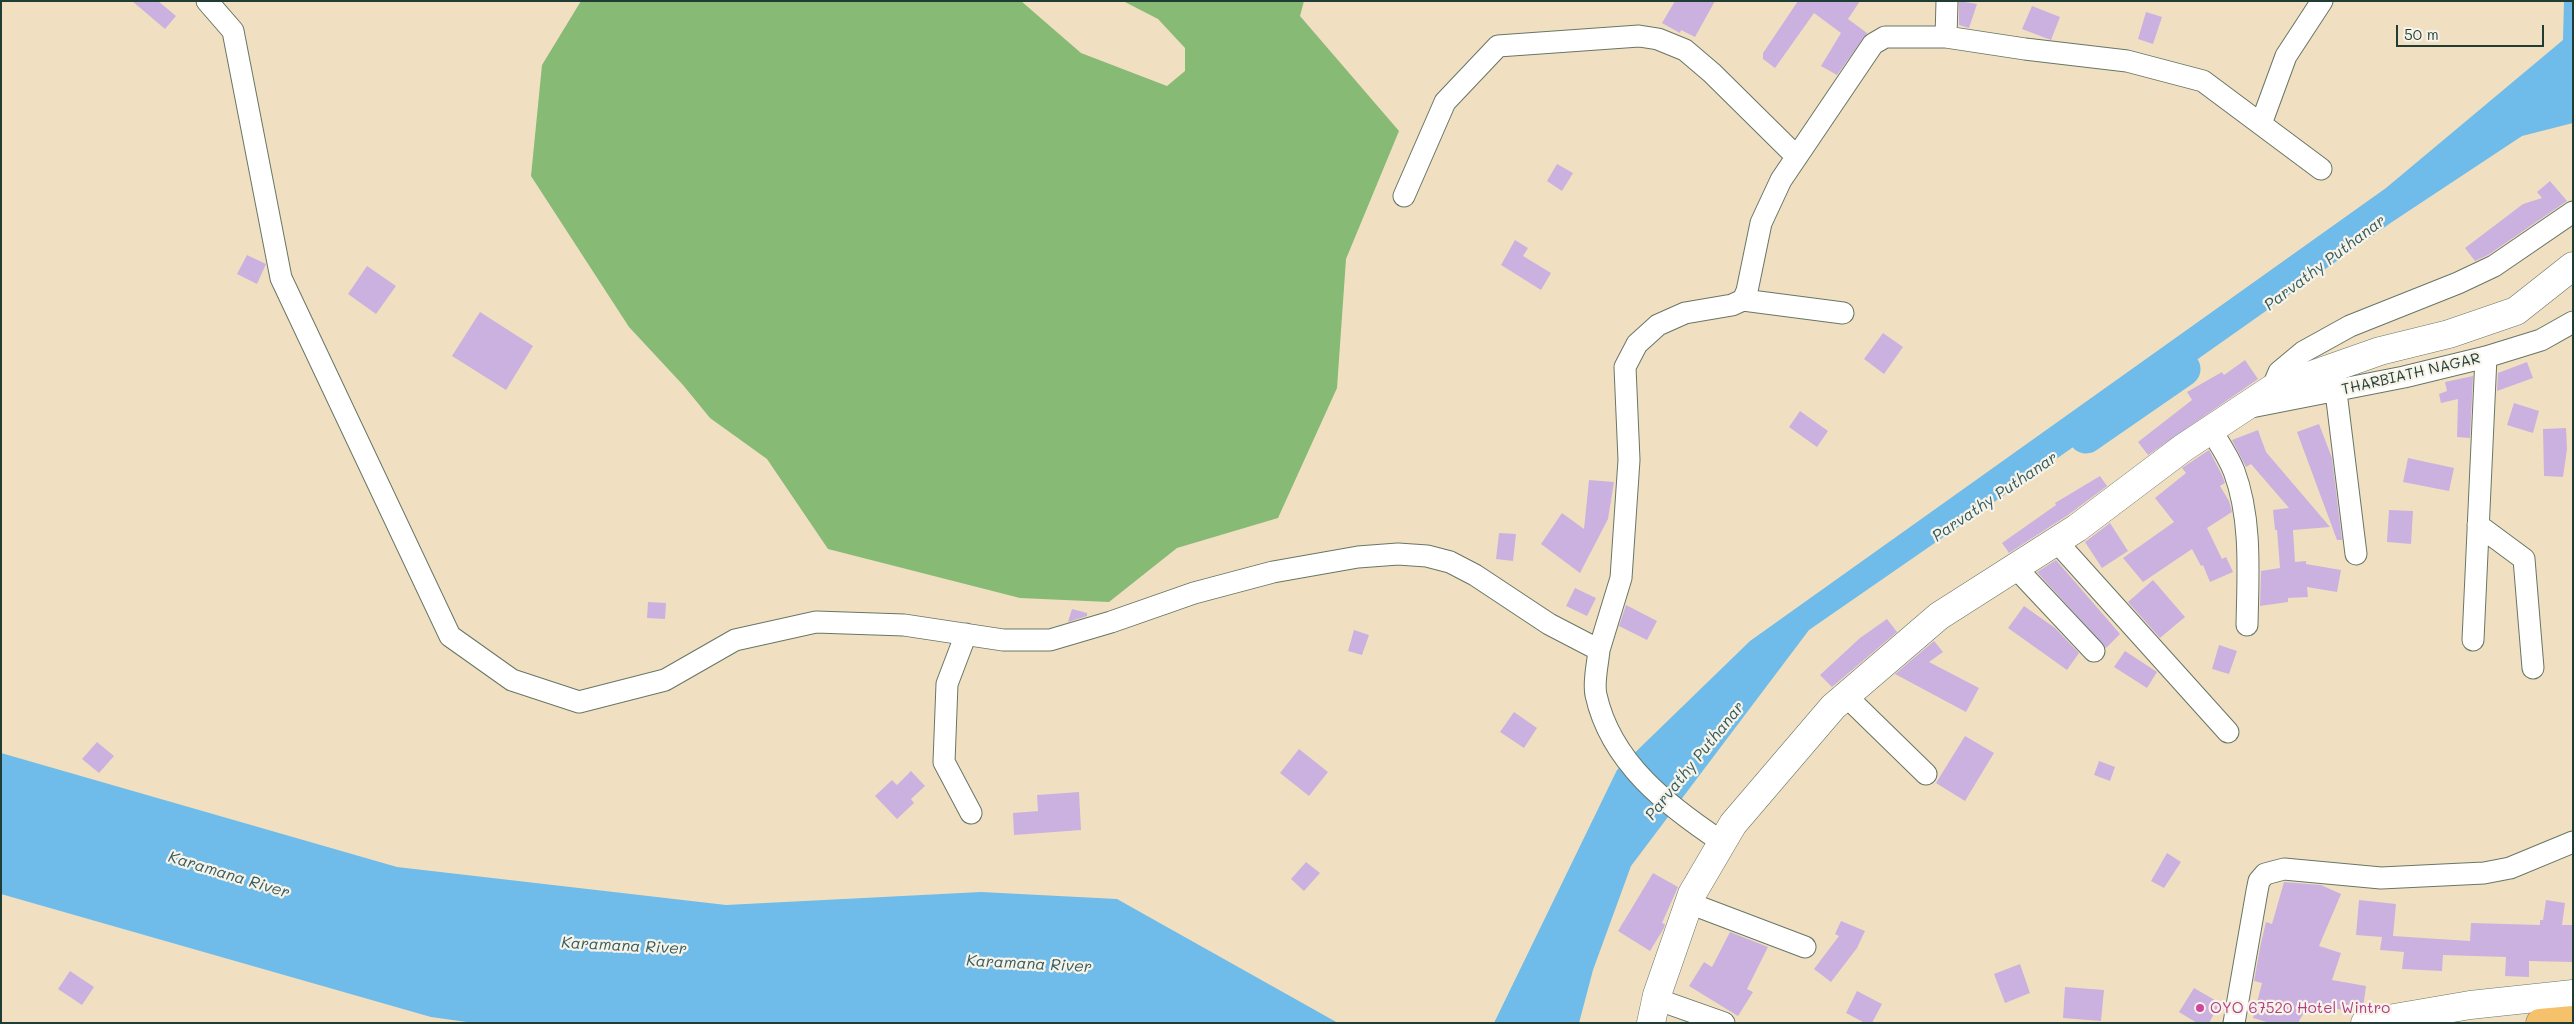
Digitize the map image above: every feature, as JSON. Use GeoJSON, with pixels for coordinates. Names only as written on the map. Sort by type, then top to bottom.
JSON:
{"type":"FeatureCollection","features":[{"type":"Feature","properties":{"kind":"highway"},"geometry":{"type":"LineString","coordinates":[[2540,1023],[2573,1020]]}},
{"type":"Feature","properties":{"kind":"street"},"geometry":{"type":"LineString","coordinates":[[207,1],[232,31],[281,278],[450,636],[512,680],[579,702],[665,680],[735,640],[816,622],[904,625],[1003,640],[1050,640],[1111,622],[1194,593],[1273,572],[1358,557],[1398,554],[1427,556],[1450,562],[1475,575],[1549,624],[1599,650]]}},
{"type":"Feature","properties":{"kind":"street"},"geometry":{"type":"LineString","coordinates":[[1946,37],[1947,1]]}},
{"type":"Feature","properties":{"kind":"street"},"geometry":{"type":"LineString","coordinates":[[2261,124],[2286,56],[2322,1]]}},
{"type":"Feature","properties":{"kind":"street"},"geometry":{"type":"LineString","coordinates":[[1404,196],[1445,102],[1498,46],[1639,36],[1658,39],[1684,50],[1712,73],[1796,156]]}},
{"type":"Feature","properties":{"kind":"street"},"geometry":{"type":"LineString","coordinates":[[1743,300],[1747,291],[1761,223],[1781,180],[1851,80],[1860,61],[1873,44],[1886,37],[1946,37],[2025,49],[2127,60],[2203,80],[2321,169]]}},
{"type":"Feature","properties":{"kind":"street"},"geometry":{"type":"LineString","coordinates":[[2272,389],[2279,372],[2303,352],[2350,326],[2458,283],[2494,266],[2573,212]]}},
{"type":"Feature","properties":{"kind":"street"},"geometry":{"type":"LineString","coordinates":[[1724,1023],[1654,1011],[1689,903],[1722,842],[1739,816],[1834,707],[1846,696],[1939,616],[2057,542],[2183,448],[2272,389],[2380,351],[2449,334],[2516,311],[2573,266]]}},
{"type":"Feature","properties":{"kind":"street"},"geometry":{"type":"LineString","coordinates":[[1722,842],[1684,817],[1651,788],[1622,754],[1606,728],[1596,693],[1599,650],[1621,578],[1623,560],[1629,460],[1625,367],[1636,344],[1658,325],[1685,313],[1732,305],[1743,300],[1843,313]]}},
{"type":"Feature","properties":{"kind":"street","name":"THARBIATH NAGAR"},"geometry":{"type":"LineString","coordinates":[[2244,409],[2336,392],[2486,357],[2541,340],[2573,322]]}},
{"type":"Feature","properties":{"kind":"street"},"geometry":{"type":"LineString","coordinates":[[2473,640],[2486,357]]}},
{"type":"Feature","properties":{"kind":"street"},"geometry":{"type":"LineString","coordinates":[[2336,392],[2356,554]]}},
{"type":"Feature","properties":{"kind":"street"},"geometry":{"type":"LineString","coordinates":[[2211,430],[2234,471],[2244,512],[2248,550],[2247,624]]}},
{"type":"Feature","properties":{"kind":"street"},"geometry":{"type":"LineString","coordinates":[[2478,525],[2524,559],[2534,668]]}},
{"type":"Feature","properties":{"kind":"street"},"geometry":{"type":"LineString","coordinates":[[2057,542],[2228,732]]}},
{"type":"Feature","properties":{"kind":"street"},"geometry":{"type":"LineString","coordinates":[[2016,568],[2094,651]]}},
{"type":"Feature","properties":{"kind":"street"},"geometry":{"type":"LineString","coordinates":[[966,634],[947,684],[944,762],[970,813]]}},
{"type":"Feature","properties":{"kind":"street"},"geometry":{"type":"LineString","coordinates":[[1846,696],[1926,774]]}},
{"type":"Feature","properties":{"kind":"street"},"geometry":{"type":"LineString","coordinates":[[2234,1023],[2258,886],[2265,874],[2284,869],[2381,878],[2484,873],[2510,868],[2573,842]]}},
{"type":"Feature","properties":{"kind":"street"},"geometry":{"type":"LineString","coordinates":[[1689,903],[1805,947]]}},
{"type":"Feature","properties":{"kind":"street"},"geometry":{"type":"LineString","coordinates":[[2365,1023],[2470,1005],[2573,994]]}},
{"type":"Feature","properties":{"kind":"green space"},"geometry":{"type":"Polygon","coordinates":[[[581,1],[1021,1],[1081,53],[1167,86],[1185,71],[1185,48],[1158,19],[1123,1],[1304,1],[1300,16],[1399,131],[1346,259],[1337,388],[1278,518],[1177,548],[1109,602],[1020,598],[828,549],[767,459],[710,418],[683,385],[629,327],[531,176],[542,65],[581,1]]]}},
{"type":"Feature","properties":{"kind":"water"},"geometry":{"type":"Polygon","coordinates":[[[2564,1],[2573,1],[2573,123],[2522,136],[2392,222],[2059,457],[1809,630],[1631,866],[1593,970],[1579,1023],[1494,1023],[1617,770],[1750,641],[2386,188],[2563,40],[2564,1]]]}},
{"type":"Feature","properties":{"kind":"water","name":"Karamana River"},"geometry":{"type":"Polygon","coordinates":[[[1,753],[397,867],[726,905],[981,892],[1117,899],[1338,1023],[474,1023],[431,1017],[1,894],[1,753]]]}},
{"type":"Feature","properties":{"kind":"building"},"geometry":{"type":"Polygon","coordinates":[[[132,1],[158,1],[176,16],[165,29],[132,1]]]}},
{"type":"Feature","properties":{"kind":"building"},"geometry":{"type":"Polygon","coordinates":[[[1675,1],[1715,1],[1695,37],[1681,30],[1680,33],[1662,23],[1675,1]]]}},
{"type":"Feature","properties":{"kind":"building"},"geometry":{"type":"Polygon","coordinates":[[[1798,1],[1860,1],[1848,19],[1867,33],[1837,75],[1821,66],[1841,33],[1814,13],[1775,68],[1763,59],[1763,53],[1798,1]]]}},
{"type":"Feature","properties":{"kind":"building"},"geometry":{"type":"Polygon","coordinates":[[[1959,1],[1977,4],[1969,28],[1959,25],[1959,1]]]}},
{"type":"Feature","properties":{"kind":"building"},"geometry":{"type":"Polygon","coordinates":[[[2032,6],[2060,17],[2051,40],[2022,29],[2032,6]]]}},
{"type":"Feature","properties":{"kind":"building"},"geometry":{"type":"Polygon","coordinates":[[[2146,12],[2162,17],[2153,44],[2138,39],[2146,12]]]}},
{"type":"Feature","properties":{"kind":"building"},"geometry":{"type":"Polygon","coordinates":[[[1557,164],[1573,173],[1562,191],[1547,181],[1557,164]]]}},
{"type":"Feature","properties":{"kind":"building"},"geometry":{"type":"Polygon","coordinates":[[[2550,181],[2567,201],[2488,255],[2475,261],[2465,248],[2523,204],[2542,198],[2537,192],[2550,181]]]}},
{"type":"Feature","properties":{"kind":"building"},"geometry":{"type":"Polygon","coordinates":[[[1515,240],[1528,248],[1523,256],[1551,273],[1541,290],[1501,265],[1515,240]]]}},
{"type":"Feature","properties":{"kind":"building"},"geometry":{"type":"Polygon","coordinates":[[[247,255],[266,264],[257,284],[237,274],[247,255]]]}},
{"type":"Feature","properties":{"kind":"building"},"geometry":{"type":"Polygon","coordinates":[[[367,266],[396,286],[376,314],[348,294],[367,266]]]}},
{"type":"Feature","properties":{"kind":"building"},"geometry":{"type":"Polygon","coordinates":[[[480,312],[533,346],[506,390],[452,356],[480,312]]]}},
{"type":"Feature","properties":{"kind":"building"},"geometry":{"type":"Polygon","coordinates":[[[1883,333],[1903,347],[1884,374],[1864,359],[1883,333]]]}},
{"type":"Feature","properties":{"kind":"building"},"geometry":{"type":"Polygon","coordinates":[[[2245,360],[2258,379],[2148,455],[2138,442],[2192,400],[2187,392],[2222,372],[2224,375],[2245,360]]]}},
{"type":"Feature","properties":{"kind":"building"},"geometry":{"type":"Polygon","coordinates":[[[2527,362],[2533,378],[2497,391],[2498,373],[2527,362]]]}},
{"type":"Feature","properties":{"kind":"building"},"geometry":{"type":"Polygon","coordinates":[[[2473,376],[2470,438],[2457,437],[2458,399],[2441,403],[2439,394],[2447,391],[2445,382],[2473,376]]]}},
{"type":"Feature","properties":{"kind":"building"},"geometry":{"type":"Polygon","coordinates":[[[2514,403],[2539,411],[2533,433],[2507,425],[2514,403]]]}},
{"type":"Feature","properties":{"kind":"building"},"geometry":{"type":"Polygon","coordinates":[[[1800,411],[1828,431],[1817,447],[1789,427],[1800,411]]]}},
{"type":"Feature","properties":{"kind":"building"},"geometry":{"type":"Polygon","coordinates":[[[2319,424],[2332,458],[2342,540],[2337,540],[2297,432],[2319,424]]]}},
{"type":"Feature","properties":{"kind":"building"},"geometry":{"type":"Polygon","coordinates":[[[2566,428],[2567,449],[2563,477],[2544,476],[2543,429],[2566,428]]]}},
{"type":"Feature","properties":{"kind":"building"},"geometry":{"type":"Polygon","coordinates":[[[2258,430],[2266,452],[2330,527],[2293,530],[2295,562],[2306,561],[2306,564],[2341,570],[2337,592],[2307,587],[2308,597],[2288,598],[2288,602],[2260,606],[2261,571],[2280,568],[2277,530],[2275,530],[2273,510],[2289,508],[2251,464],[2246,467],[2232,440],[2258,430]]]}},
{"type":"Feature","properties":{"kind":"building"},"geometry":{"type":"Polygon","coordinates":[[[2209,450],[2225,483],[2220,486],[2229,501],[2232,512],[2207,528],[2222,559],[2226,557],[2233,572],[2210,582],[2203,565],[2201,566],[2192,549],[2143,582],[2123,558],[2174,522],[2155,498],[2186,473],[2182,468],[2209,450]]]}},
{"type":"Feature","properties":{"kind":"building"},"geometry":{"type":"Polygon","coordinates":[[[2408,458],[2454,468],[2449,491],[2403,482],[2408,458]]]}},
{"type":"Feature","properties":{"kind":"building"},"geometry":{"type":"Polygon","coordinates":[[[2100,476],[2107,486],[2068,515],[2009,553],[2002,543],[2056,505],[2055,503],[2100,476]]]}},
{"type":"Feature","properties":{"kind":"building"},"geometry":{"type":"Polygon","coordinates":[[[1589,480],[1614,482],[1608,519],[1580,573],[1541,544],[1562,513],[1584,529],[1589,480]]]}},
{"type":"Feature","properties":{"kind":"building"},"geometry":{"type":"Polygon","coordinates":[[[2389,510],[2413,511],[2411,544],[2387,542],[2389,510]]]}},
{"type":"Feature","properties":{"kind":"building"},"geometry":{"type":"Polygon","coordinates":[[[2110,523],[2128,551],[2102,568],[2085,542],[2110,523]]]}},
{"type":"Feature","properties":{"kind":"building"},"geometry":{"type":"Polygon","coordinates":[[[1499,533],[1516,534],[1513,561],[1496,559],[1499,533]]]}},
{"type":"Feature","properties":{"kind":"building"},"geometry":{"type":"Polygon","coordinates":[[[2056,560],[2120,634],[2106,648],[2037,572],[2056,560]]]}},
{"type":"Feature","properties":{"kind":"building"},"geometry":{"type":"Polygon","coordinates":[[[2153,580],[2185,617],[2160,638],[2128,602],[2153,580]]]}},
{"type":"Feature","properties":{"kind":"building"},"geometry":{"type":"Polygon","coordinates":[[[1575,588],[1596,598],[1587,616],[1566,606],[1575,588]]]}},
{"type":"Feature","properties":{"kind":"building"},"geometry":{"type":"Polygon","coordinates":[[[648,602],[666,603],[665,619],[647,618],[648,602]]]}},
{"type":"Feature","properties":{"kind":"building"},"geometry":{"type":"Polygon","coordinates":[[[1626,605],[1657,621],[1647,640],[1619,626],[1626,605]]]}},
{"type":"Feature","properties":{"kind":"building"},"geometry":{"type":"Polygon","coordinates":[[[2024,606],[2055,628],[2079,653],[2067,670],[2008,628],[2024,606]]]}},
{"type":"Feature","properties":{"kind":"building"},"geometry":{"type":"Polygon","coordinates":[[[1072,609],[1087,613],[1087,616],[1068,622],[1072,609]]]}},
{"type":"Feature","properties":{"kind":"building"},"geometry":{"type":"Polygon","coordinates":[[[1887,619],[1897,632],[1832,687],[1820,675],[1860,638],[1887,619]]]}},
{"type":"Feature","properties":{"kind":"building"},"geometry":{"type":"Polygon","coordinates":[[[1354,630],[1369,635],[1362,655],[1348,651],[1354,630]]]}},
{"type":"Feature","properties":{"kind":"building"},"geometry":{"type":"Polygon","coordinates":[[[1934,641],[1943,652],[1929,662],[1979,688],[1966,712],[1895,674],[1934,641]]]}},
{"type":"Feature","properties":{"kind":"building"},"geometry":{"type":"Polygon","coordinates":[[[2219,645],[2237,651],[2229,674],[2212,669],[2219,645]]]}},
{"type":"Feature","properties":{"kind":"building"},"geometry":{"type":"Polygon","coordinates":[[[2125,651],[2157,672],[2147,688],[2114,667],[2125,651]]]}},
{"type":"Feature","properties":{"kind":"building"},"geometry":{"type":"Polygon","coordinates":[[[1514,712],[1537,728],[1524,748],[1500,732],[1514,712]]]}},
{"type":"Feature","properties":{"kind":"building"},"geometry":{"type":"Polygon","coordinates":[[[1965,736],[1994,753],[1965,801],[1936,783],[1965,736]]]}},
{"type":"Feature","properties":{"kind":"building"},"geometry":{"type":"Polygon","coordinates":[[[97,742],[114,756],[99,773],[82,759],[97,742]]]}},
{"type":"Feature","properties":{"kind":"building"},"geometry":{"type":"Polygon","coordinates":[[[1299,749],[1328,772],[1309,796],[1280,773],[1299,749]]]}},
{"type":"Feature","properties":{"kind":"building"},"geometry":{"type":"Polygon","coordinates":[[[2099,761],[2115,767],[2110,781],[2094,775],[2099,761]]]}},
{"type":"Feature","properties":{"kind":"building"},"geometry":{"type":"Polygon","coordinates":[[[911,771],[925,786],[911,799],[914,803],[897,819],[875,796],[892,780],[897,785],[911,771]]]}},
{"type":"Feature","properties":{"kind":"building"},"geometry":{"type":"Polygon","coordinates":[[[1079,792],[1081,830],[1014,835],[1013,813],[1038,811],[1037,795],[1079,792]]]}},
{"type":"Feature","properties":{"kind":"building"},"geometry":{"type":"Polygon","coordinates":[[[2167,853],[2181,862],[2164,888],[2151,881],[2167,853]]]}},
{"type":"Feature","properties":{"kind":"building"},"geometry":{"type":"Polygon","coordinates":[[[1306,862],[1320,873],[1304,891],[1291,879],[1306,862]]]}},
{"type":"Feature","properties":{"kind":"building"},"geometry":{"type":"Polygon","coordinates":[[[1653,873],[1678,887],[1662,923],[1665,924],[1664,928],[1650,951],[1618,931],[1653,873]]]}},
{"type":"Feature","properties":{"kind":"building"},"geometry":{"type":"Polygon","coordinates":[[[2284,882],[2321,885],[2341,894],[2319,946],[2341,953],[2332,980],[2366,986],[2363,1008],[2355,1012],[2326,1007],[2324,1014],[2306,1009],[2298,1023],[2270,1023],[2253,1018],[2262,983],[2254,981],[2261,943],[2266,922],[2272,924],[2284,882]]]}},
{"type":"Feature","properties":{"kind":"building"},"geometry":{"type":"Polygon","coordinates":[[[2359,900],[2396,904],[2393,936],[2470,941],[2471,923],[2540,925],[2540,920],[2543,920],[2546,900],[2565,903],[2562,925],[2573,925],[2573,962],[2529,961],[2529,977],[2505,976],[2506,957],[2443,955],[2442,971],[2402,969],[2404,952],[2380,950],[2382,937],[2356,935],[2359,900]]]}},
{"type":"Feature","properties":{"kind":"building"},"geometry":{"type":"Polygon","coordinates":[[[1841,921],[1865,931],[1857,948],[1831,982],[1814,969],[1839,936],[1835,934],[1841,921]]]}},
{"type":"Feature","properties":{"kind":"building"},"geometry":{"type":"Polygon","coordinates":[[[1730,932],[1768,947],[1747,989],[1753,992],[1738,1016],[1689,986],[1704,962],[1712,967],[1730,932]]]}},
{"type":"Feature","properties":{"kind":"building"},"geometry":{"type":"Polygon","coordinates":[[[2020,964],[2030,993],[2005,1003],[1994,974],[2020,964]]]}},
{"type":"Feature","properties":{"kind":"building"},"geometry":{"type":"Polygon","coordinates":[[[70,971],[94,987],[82,1005],[58,989],[70,971]]]}},
{"type":"Feature","properties":{"kind":"building"},"geometry":{"type":"Polygon","coordinates":[[[2065,987],[2104,990],[2101,1021],[2063,1018],[2065,987]]]}},
{"type":"Feature","properties":{"kind":"building","name":"OYO 67520 Hotel Wintro"},"geometry":{"type":"Polygon","coordinates":[[[2194,988],[2220,1003],[2209,1023],[2197,1023],[2179,1012],[2194,988]]]}},
{"type":"Feature","properties":{"kind":"building"},"geometry":{"type":"Polygon","coordinates":[[[1857,991],[1882,1004],[1872,1023],[1865,1023],[1846,1013],[1857,991]]]}},
{"type":"Feature","properties":{"kind":"waterway","name":"Parvathy Puthanar"},"geometry":{"type":"LineString","coordinates":[[2086,436],[2183,369]]}},
{"type":"Feature","properties":{"kind":"place","name":"OYO 67520 Hotel Wintro"},"geometry":{"type":"Point","coordinates":[2200,1008]}}]}
